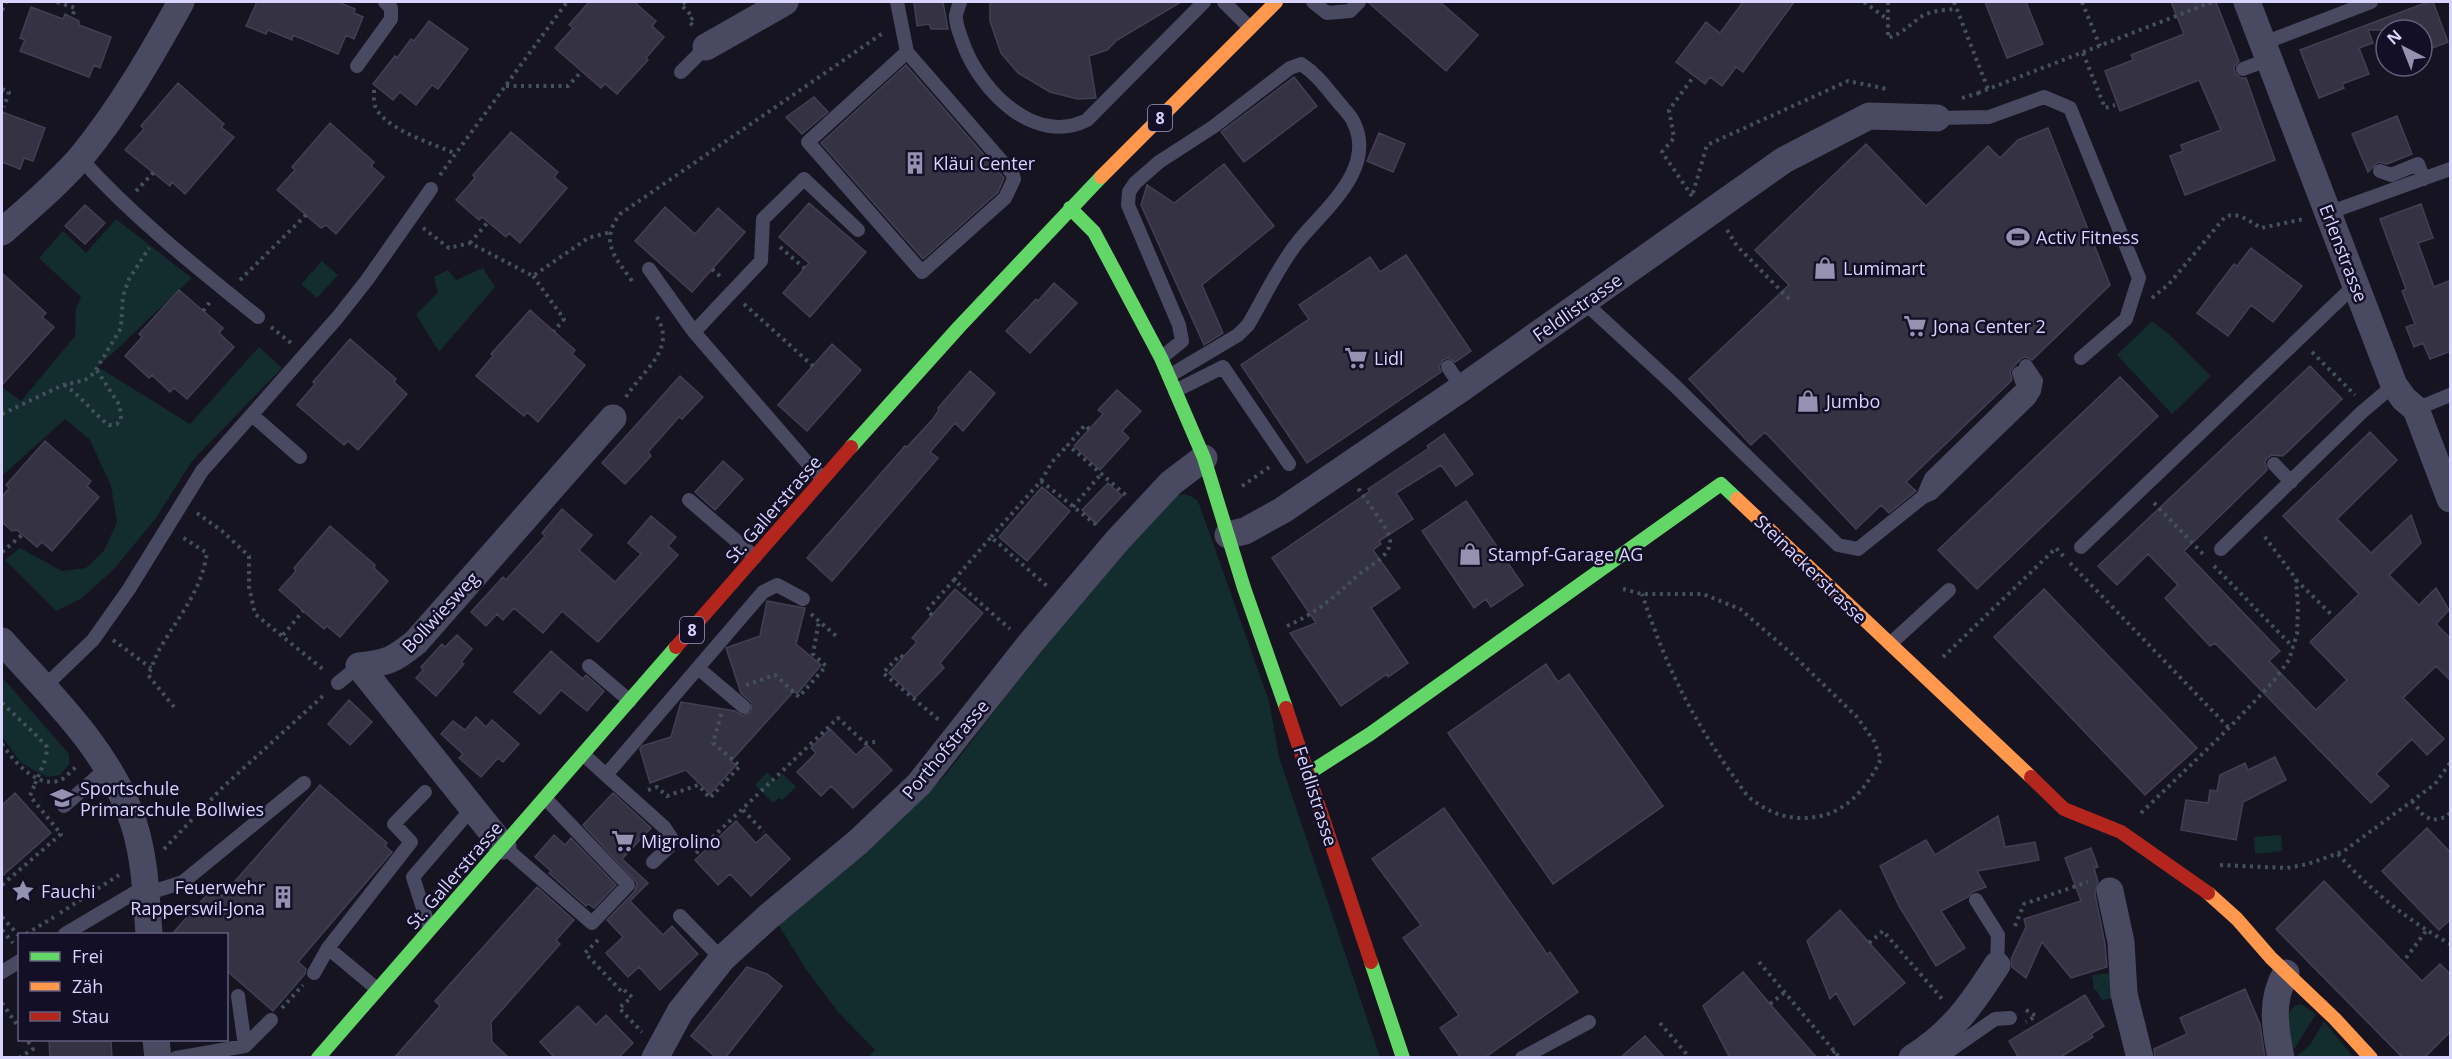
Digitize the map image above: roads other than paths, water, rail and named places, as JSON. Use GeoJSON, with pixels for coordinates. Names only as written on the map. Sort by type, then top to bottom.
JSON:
{"type":"FeatureCollection","features":[{"type":"Feature","properties":{"kind":"street"},"geometry":{"type":"LineString","coordinates":[[2,232],[80,158],[142,73],[182,2]]}},
{"type":"Feature","properties":{"kind":"street"},"geometry":{"type":"LineString","coordinates":[[706,47],[785,2]]}},
{"type":"Feature","properties":{"kind":"street","name":"St. Gallerstrasse"},"geometry":{"type":"LineString","coordinates":[[318,1058],[823,478],[959,327],[1070,208],[1275,2]]}},
{"type":"Feature","properties":{"kind":"street","name":"Erlenstrasse"},"geometry":{"type":"LineString","coordinates":[[2247,2],[2394,385],[2404,399],[2416,409],[2451,499]]}},
{"type":"Feature","properties":{"kind":"street","name":"Feldlistrasse"},"geometry":{"type":"LineString","coordinates":[[1228,535],[1245,531],[1282,510],[1455,378],[1584,302],[1784,160],[1869,116],[1937,118]]}},
{"type":"Feature","properties":{"kind":"street","name":"Feldlistrasse"},"geometry":{"type":"LineString","coordinates":[[1070,208],[1094,232],[1161,358],[1204,458],[1261,636],[1309,773],[1403,1058]]}},
{"type":"Feature","properties":{"kind":"street","name":"Bollwiesweg"},"geometry":{"type":"LineString","coordinates":[[473,807],[348,674],[397,657],[416,642],[613,418]]}},
{"type":"Feature","properties":{"kind":"street","name":"Porthofstrasse"},"geometry":{"type":"LineString","coordinates":[[658,1055],[680,1012],[722,959],[769,916],[816,879],[919,784],[1029,645],[1117,541],[1171,483],[1204,458]]}},
{"type":"Feature","properties":{"kind":"street","name":"Steinackerstrasse"},"geometry":{"type":"LineString","coordinates":[[1309,773],[1370,734],[1721,484],[2064,809],[2121,832],[2206,891],[2237,920],[2286,973],[2335,1019],[2370,1058]]}},
{"type":"Feature","properties":{"kind":"street"},"geometry":{"type":"LineString","coordinates":[[2,641],[102,758],[130,814],[142,860],[149,933]]}},
{"type":"Feature","properties":{"kind":"street"},"geometry":{"type":"LineString","coordinates":[[473,807],[503,846]]}},
{"type":"Feature","properties":{"kind":"street"},"geometry":{"type":"LineString","coordinates":[[2110,891],[2121,942],[2124,994],[2140,1058]]}},
{"type":"Feature","properties":{"kind":"street"},"geometry":{"type":"LineString","coordinates":[[1912,1058],[1936,1043],[1960,1018],[1997,965]]}},
{"type":"Feature","properties":{"kind":"street"},"geometry":{"type":"LineString","coordinates":[[2281,1058],[2276,1028],[2275,999],[2286,973]]}},
{"type":"Feature","properties":{"kind":"street"},"geometry":{"type":"LineString","coordinates":[[156,1041],[158,1058]]}},
{"type":"Feature","properties":{"kind":"lane"},"geometry":{"type":"LineString","coordinates":[[357,66],[390,19],[391,8],[385,2]]}},
{"type":"Feature","properties":{"kind":"lane"},"geometry":{"type":"LineString","coordinates":[[897,2],[907,52],[1012,173],[1014,179],[1005,198],[922,272],[808,142],[907,52]]}},
{"type":"Feature","properties":{"kind":"lane"},"geometry":{"type":"LineString","coordinates":[[960,2],[956,17],[962,39],[970,61],[986,84],[1005,104],[1028,119],[1055,127],[1075,126],[1087,120],[1204,2]]}},
{"type":"Feature","properties":{"kind":"lane"},"geometry":{"type":"LineString","coordinates":[[1224,2],[1250,28]]}},
{"type":"Feature","properties":{"kind":"lane"},"geometry":{"type":"LineString","coordinates":[[1313,2],[1327,13],[1350,11],[1359,2]]}},
{"type":"Feature","properties":{"kind":"lane"},"geometry":{"type":"LineString","coordinates":[[2243,69],[2267,51],[2371,2]]}},
{"type":"Feature","properties":{"kind":"lane"},"geometry":{"type":"LineString","coordinates":[[681,72],[706,47]]}},
{"type":"Feature","properties":{"kind":"lane"},"geometry":{"type":"LineString","coordinates":[[1161,358],[1182,341],[1179,326],[1128,205],[1129,192],[1135,183],[1159,162],[1213,127],[1290,68],[1301,64],[1312,70],[1353,121],[1358,136],[1358,157],[1352,174],[1340,195],[1296,244],[1248,325],[1238,335],[1169,376]]}},
{"type":"Feature","properties":{"kind":"lane"},"geometry":{"type":"LineString","coordinates":[[1937,118],[1989,117],[2044,97],[2070,108],[2139,278],[2126,319],[2081,358]]}},
{"type":"Feature","properties":{"kind":"lane"},"geometry":{"type":"LineString","coordinates":[[80,158],[158,235],[258,317]]}},
{"type":"Feature","properties":{"kind":"lane"},"geometry":{"type":"LineString","coordinates":[[2380,171],[2391,175],[2418,164],[2424,179]]}},
{"type":"Feature","properties":{"kind":"lane"},"geometry":{"type":"LineString","coordinates":[[2328,213],[2451,169]]}},
{"type":"Feature","properties":{"kind":"lane"},"geometry":{"type":"LineString","coordinates":[[694,332],[761,261],[763,219],[804,179],[858,230]]}},
{"type":"Feature","properties":{"kind":"lane"},"geometry":{"type":"LineString","coordinates":[[44,688],[93,640],[129,589],[202,471],[305,355],[367,280],[430,189]]}},
{"type":"Feature","properties":{"kind":"lane"},"geometry":{"type":"LineString","coordinates":[[650,269],[694,332],[811,468],[823,478]]}},
{"type":"Feature","properties":{"kind":"lane"},"geometry":{"type":"LineString","coordinates":[[2081,547],[2355,285]]}},
{"type":"Feature","properties":{"kind":"lane"},"geometry":{"type":"LineString","coordinates":[[1584,302],[1673,384],[1838,545],[1858,549],[1923,497],[1932,493],[2029,399],[2036,381],[2022,370]]}},
{"type":"Feature","properties":{"kind":"lane"},"geometry":{"type":"LineString","coordinates":[[1175,391],[1223,367],[1287,461]]}},
{"type":"Feature","properties":{"kind":"lane"},"geometry":{"type":"LineString","coordinates":[[2221,549],[2367,407],[2394,385]]}},
{"type":"Feature","properties":{"kind":"lane"},"geometry":{"type":"LineString","coordinates":[[2416,409],[2451,395]]}},
{"type":"Feature","properties":{"kind":"lane"},"geometry":{"type":"LineString","coordinates":[[252,415],[300,457]]}},
{"type":"Feature","properties":{"kind":"lane"},"geometry":{"type":"LineString","coordinates":[[2274,464],[2290,482]]}},
{"type":"Feature","properties":{"kind":"lane"},"geometry":{"type":"LineString","coordinates":[[689,500],[755,557]]}},
{"type":"Feature","properties":{"kind":"lane"},"geometry":{"type":"LineString","coordinates":[[606,775],[763,592],[777,585],[803,599]]}},
{"type":"Feature","properties":{"kind":"lane"},"geometry":{"type":"LineString","coordinates":[[1890,644],[1949,590]]}},
{"type":"Feature","properties":{"kind":"lane"},"geometry":{"type":"LineString","coordinates":[[588,666],[630,701]]}},
{"type":"Feature","properties":{"kind":"lane"},"geometry":{"type":"LineString","coordinates":[[698,668],[744,707]]}},
{"type":"Feature","properties":{"kind":"lane"},"geometry":{"type":"LineString","coordinates":[[584,755],[664,827],[672,839],[669,847],[653,862]]}},
{"type":"Feature","properties":{"kind":"lane"},"geometry":{"type":"LineString","coordinates":[[64,806],[102,758]]}},
{"type":"Feature","properties":{"kind":"lane"},"geometry":{"type":"LineString","coordinates":[[67,933],[146,890],[183,882],[304,783]]}},
{"type":"Feature","properties":{"kind":"lane"},"geometry":{"type":"LineString","coordinates":[[314,973],[328,948],[411,842],[394,824],[426,792]]}},
{"type":"Feature","properties":{"kind":"lane"},"geometry":{"type":"LineString","coordinates":[[503,846],[592,923],[628,885],[545,798]]}},
{"type":"Feature","properties":{"kind":"lane"},"geometry":{"type":"LineString","coordinates":[[430,929],[413,877],[473,807]]}},
{"type":"Feature","properties":{"kind":"lane"},"geometry":{"type":"LineString","coordinates":[[1976,900],[1998,935],[1997,965]]}},
{"type":"Feature","properties":{"kind":"lane"},"geometry":{"type":"LineString","coordinates":[[680,916],[722,959]]}},
{"type":"Feature","properties":{"kind":"lane"},"geometry":{"type":"LineString","coordinates":[[328,948],[378,989]]}},
{"type":"Feature","properties":{"kind":"lane"},"geometry":{"type":"LineString","coordinates":[[2,972],[18,962]]}},
{"type":"Feature","properties":{"kind":"lane"},"geometry":{"type":"LineString","coordinates":[[237,996],[245,1046]]}},
{"type":"Feature","properties":{"kind":"lane"},"geometry":{"type":"LineString","coordinates":[[1939,1058],[1995,1019],[2010,1018]]}},
{"type":"Feature","properties":{"kind":"lane"},"geometry":{"type":"LineString","coordinates":[[176,1058],[245,1046],[271,1020]]}},
{"type":"Feature","properties":{"kind":"lane"},"geometry":{"type":"LineString","coordinates":[[1522,1058],[1589,1022]]}},
{"type":"Feature","properties":{"kind":"place","name":"Kläui Center"},"geometry":{"type":"Point","coordinates":[915,163]}},
{"type":"Feature","properties":{"kind":"place","name":"Activ Fitness"},"geometry":{"type":"Point","coordinates":[2018,237]}},
{"type":"Feature","properties":{"kind":"place","name":"Lumimart"},"geometry":{"type":"Point","coordinates":[1825,268]}},
{"type":"Feature","properties":{"kind":"place","name":"Jona Center 2"},"geometry":{"type":"Point","coordinates":[1915,326]}},
{"type":"Feature","properties":{"kind":"place","name":"Lidl"},"geometry":{"type":"Point","coordinates":[1356,358]}},
{"type":"Feature","properties":{"kind":"place","name":"Jumbo"},"geometry":{"type":"Point","coordinates":[1808,401]}},
{"type":"Feature","properties":{"kind":"place","name":"Stampf-Garage AG"},"geometry":{"type":"Point","coordinates":[1470,554]}},
{"type":"Feature","properties":{"kind":"place","name":"Sportschule Primarschule Bollwies"},"geometry":{"type":"Point","coordinates":[62,798]}},
{"type":"Feature","properties":{"kind":"place","name":"Migrolino"},"geometry":{"type":"Point","coordinates":[623,841]}},
{"type":"Feature","properties":{"kind":"place","name":"Fauchi"},"geometry":{"type":"Point","coordinates":[23,891]}},
{"type":"Feature","properties":{"kind":"place","name":"Feuerwehr Rapperswil-Jona"},"geometry":{"type":"Point","coordinates":[283,897]}}]}
